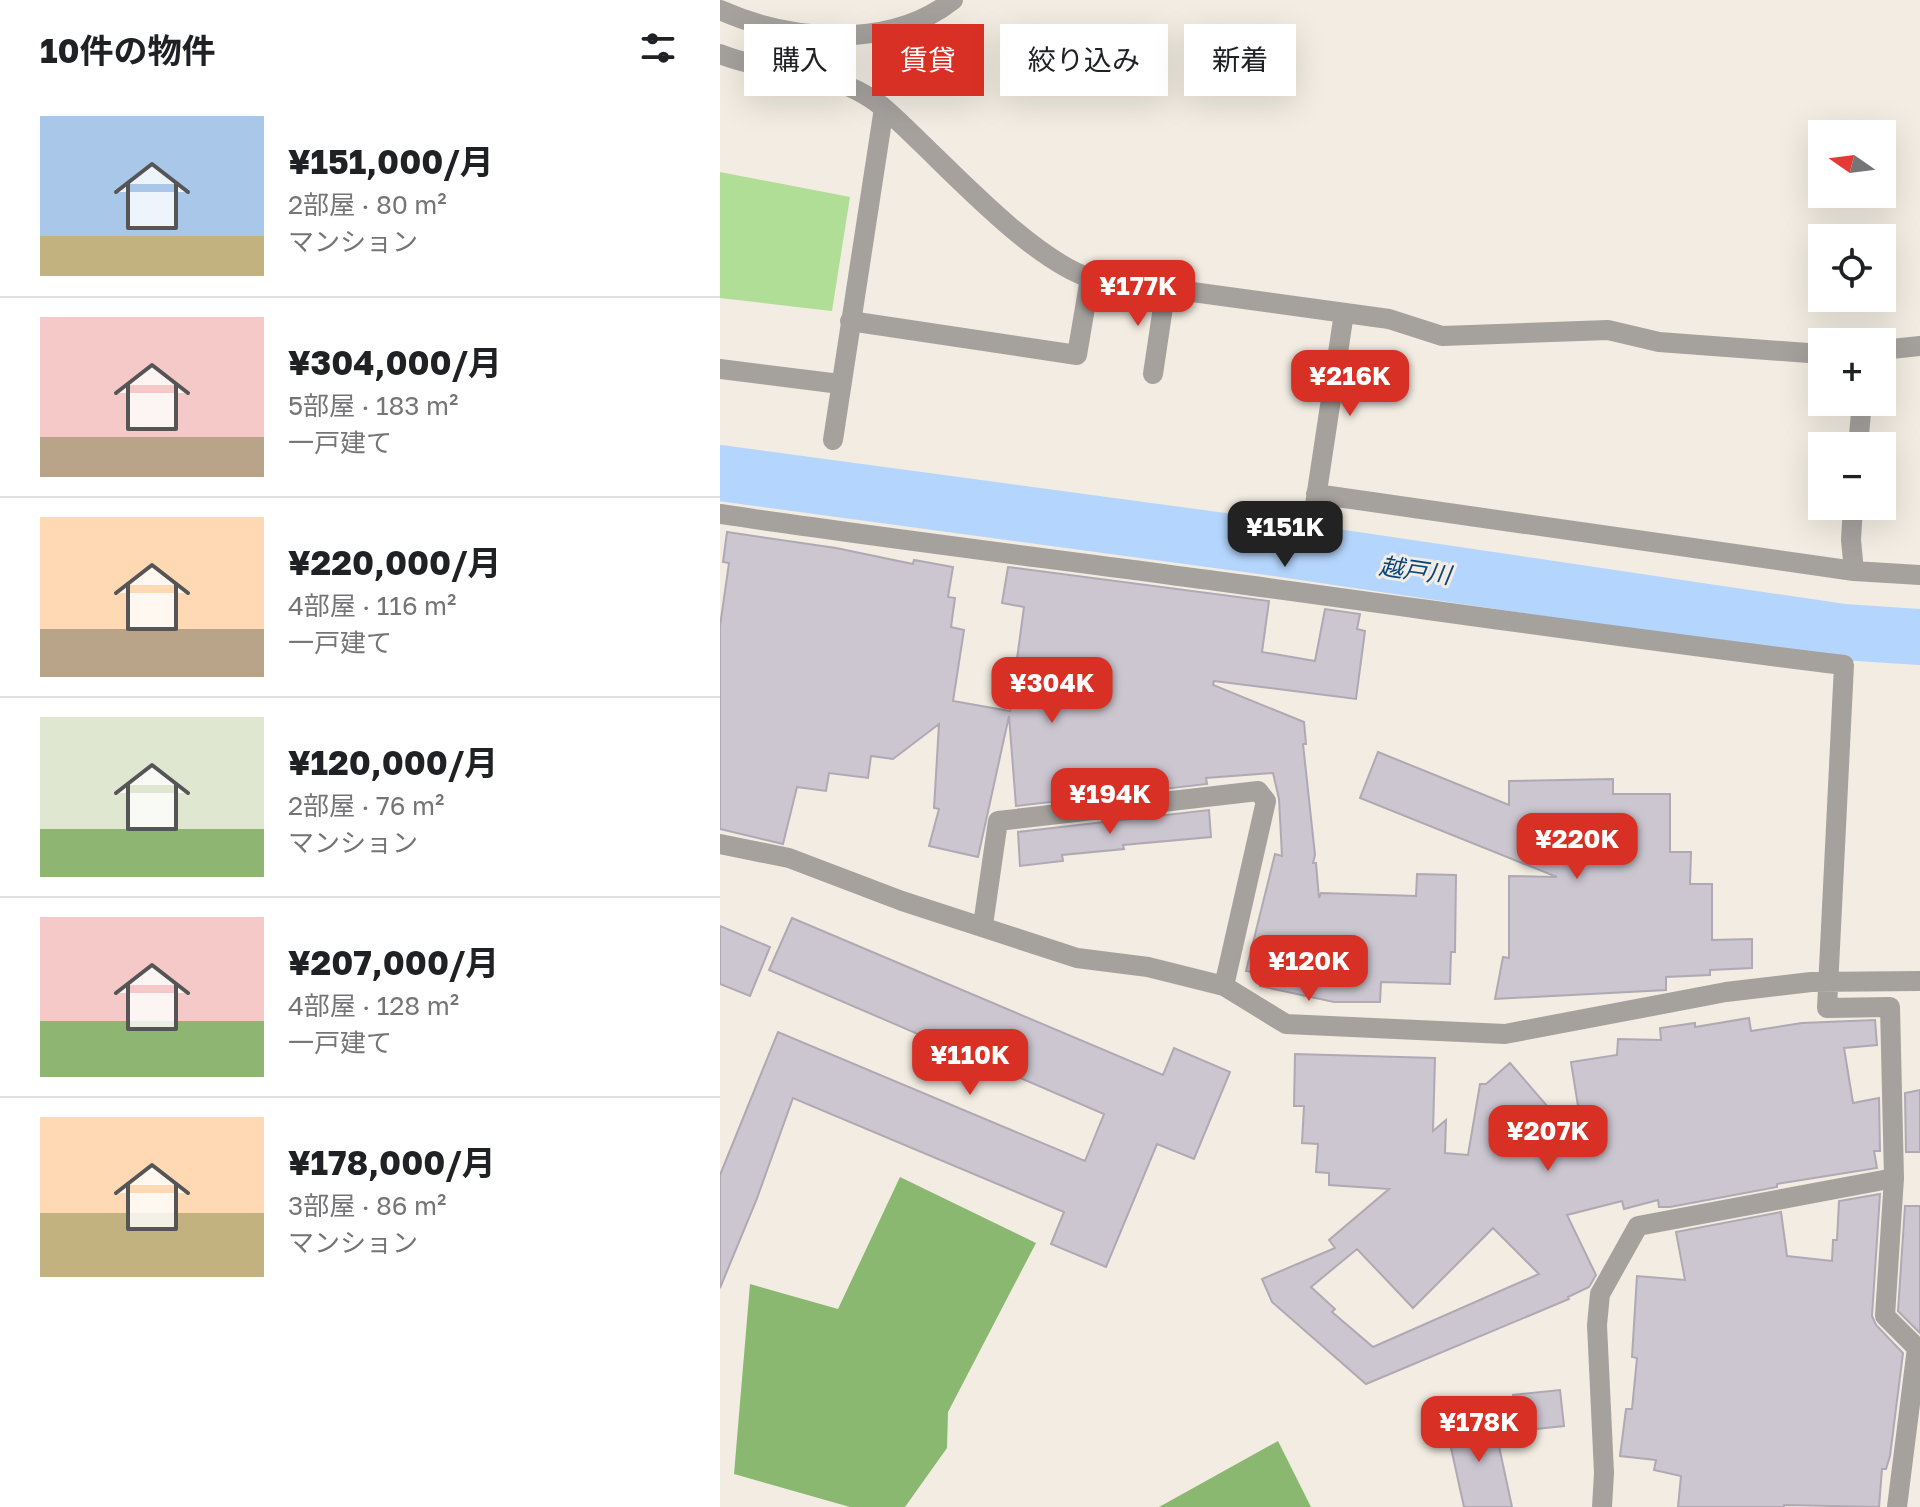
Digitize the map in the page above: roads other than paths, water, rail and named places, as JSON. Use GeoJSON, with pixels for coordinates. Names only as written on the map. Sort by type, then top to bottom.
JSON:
{"type":"FeatureCollection","features":[{"type":"Feature","properties":{"kind":"street"},"geometry":{"type":"LineString","coordinates":[[720,10],[774,28],[852,35],[893,31],[939,11],[953,0]]}},
{"type":"Feature","properties":{"kind":"street"},"geometry":{"type":"LineString","coordinates":[[720,54],[846,84],[884,108],[976,195],[1036,246],[1069,271],[1090,278],[1389,319],[1442,336],[1466,337],[1541,330],[1608,330],[1659,342],[1808,353]]}},
{"type":"Feature","properties":{"kind":"street"},"geometry":{"type":"LineString","coordinates":[[833,440],[884,108]]}},
{"type":"Feature","properties":{"kind":"street"},"geometry":{"type":"LineString","coordinates":[[850,321],[1077,355],[1090,278]]}},
{"type":"Feature","properties":{"kind":"street"},"geometry":{"type":"LineString","coordinates":[[1153,374],[1166,287]]}},
{"type":"Feature","properties":{"kind":"street"},"geometry":{"type":"LineString","coordinates":[[1313,518],[1344,313]]}},
{"type":"Feature","properties":{"kind":"street"},"geometry":{"type":"LineString","coordinates":[[1896,349],[1920,346]]}},
{"type":"Feature","properties":{"kind":"street"},"geometry":{"type":"LineString","coordinates":[[720,369],[840,384]]}},
{"type":"Feature","properties":{"kind":"street"},"geometry":{"type":"LineString","coordinates":[[1316,494],[1854,571],[1920,575]]}},
{"type":"Feature","properties":{"kind":"street"},"geometry":{"type":"LineString","coordinates":[[720,514],[861,536],[1248,585],[1595,635],[1844,665],[1827,1008],[1890,1007],[1894,1178],[1885,1316],[1917,1348],[1897,1507]]}},
{"type":"Feature","properties":{"kind":"street"},"geometry":{"type":"LineString","coordinates":[[1852,520],[1854,571]]}},
{"type":"Feature","properties":{"kind":"street"},"geometry":{"type":"LineString","coordinates":[[983,925],[998,821],[1258,791],[1266,801],[1224,986]]}},
{"type":"Feature","properties":{"kind":"street"},"geometry":{"type":"LineString","coordinates":[[720,844],[789,858],[902,901],[1077,958],[1148,967],[1224,986],[1286,1024],[1505,1034],[1726,992],[1828,982],[1920,981]]}},
{"type":"Feature","properties":{"kind":"street"},"geometry":{"type":"LineString","coordinates":[[1602,1507],[1604,1473],[1597,1325],[1600,1294],[1638,1226],[1894,1178]]}},
{"type":"Feature","properties":{"kind":"waterway","name":"越戸川"},"geometry":{"type":"LineString","coordinates":[[720,473],[1268,547],[1843,632],[1920,637]]}}]}
